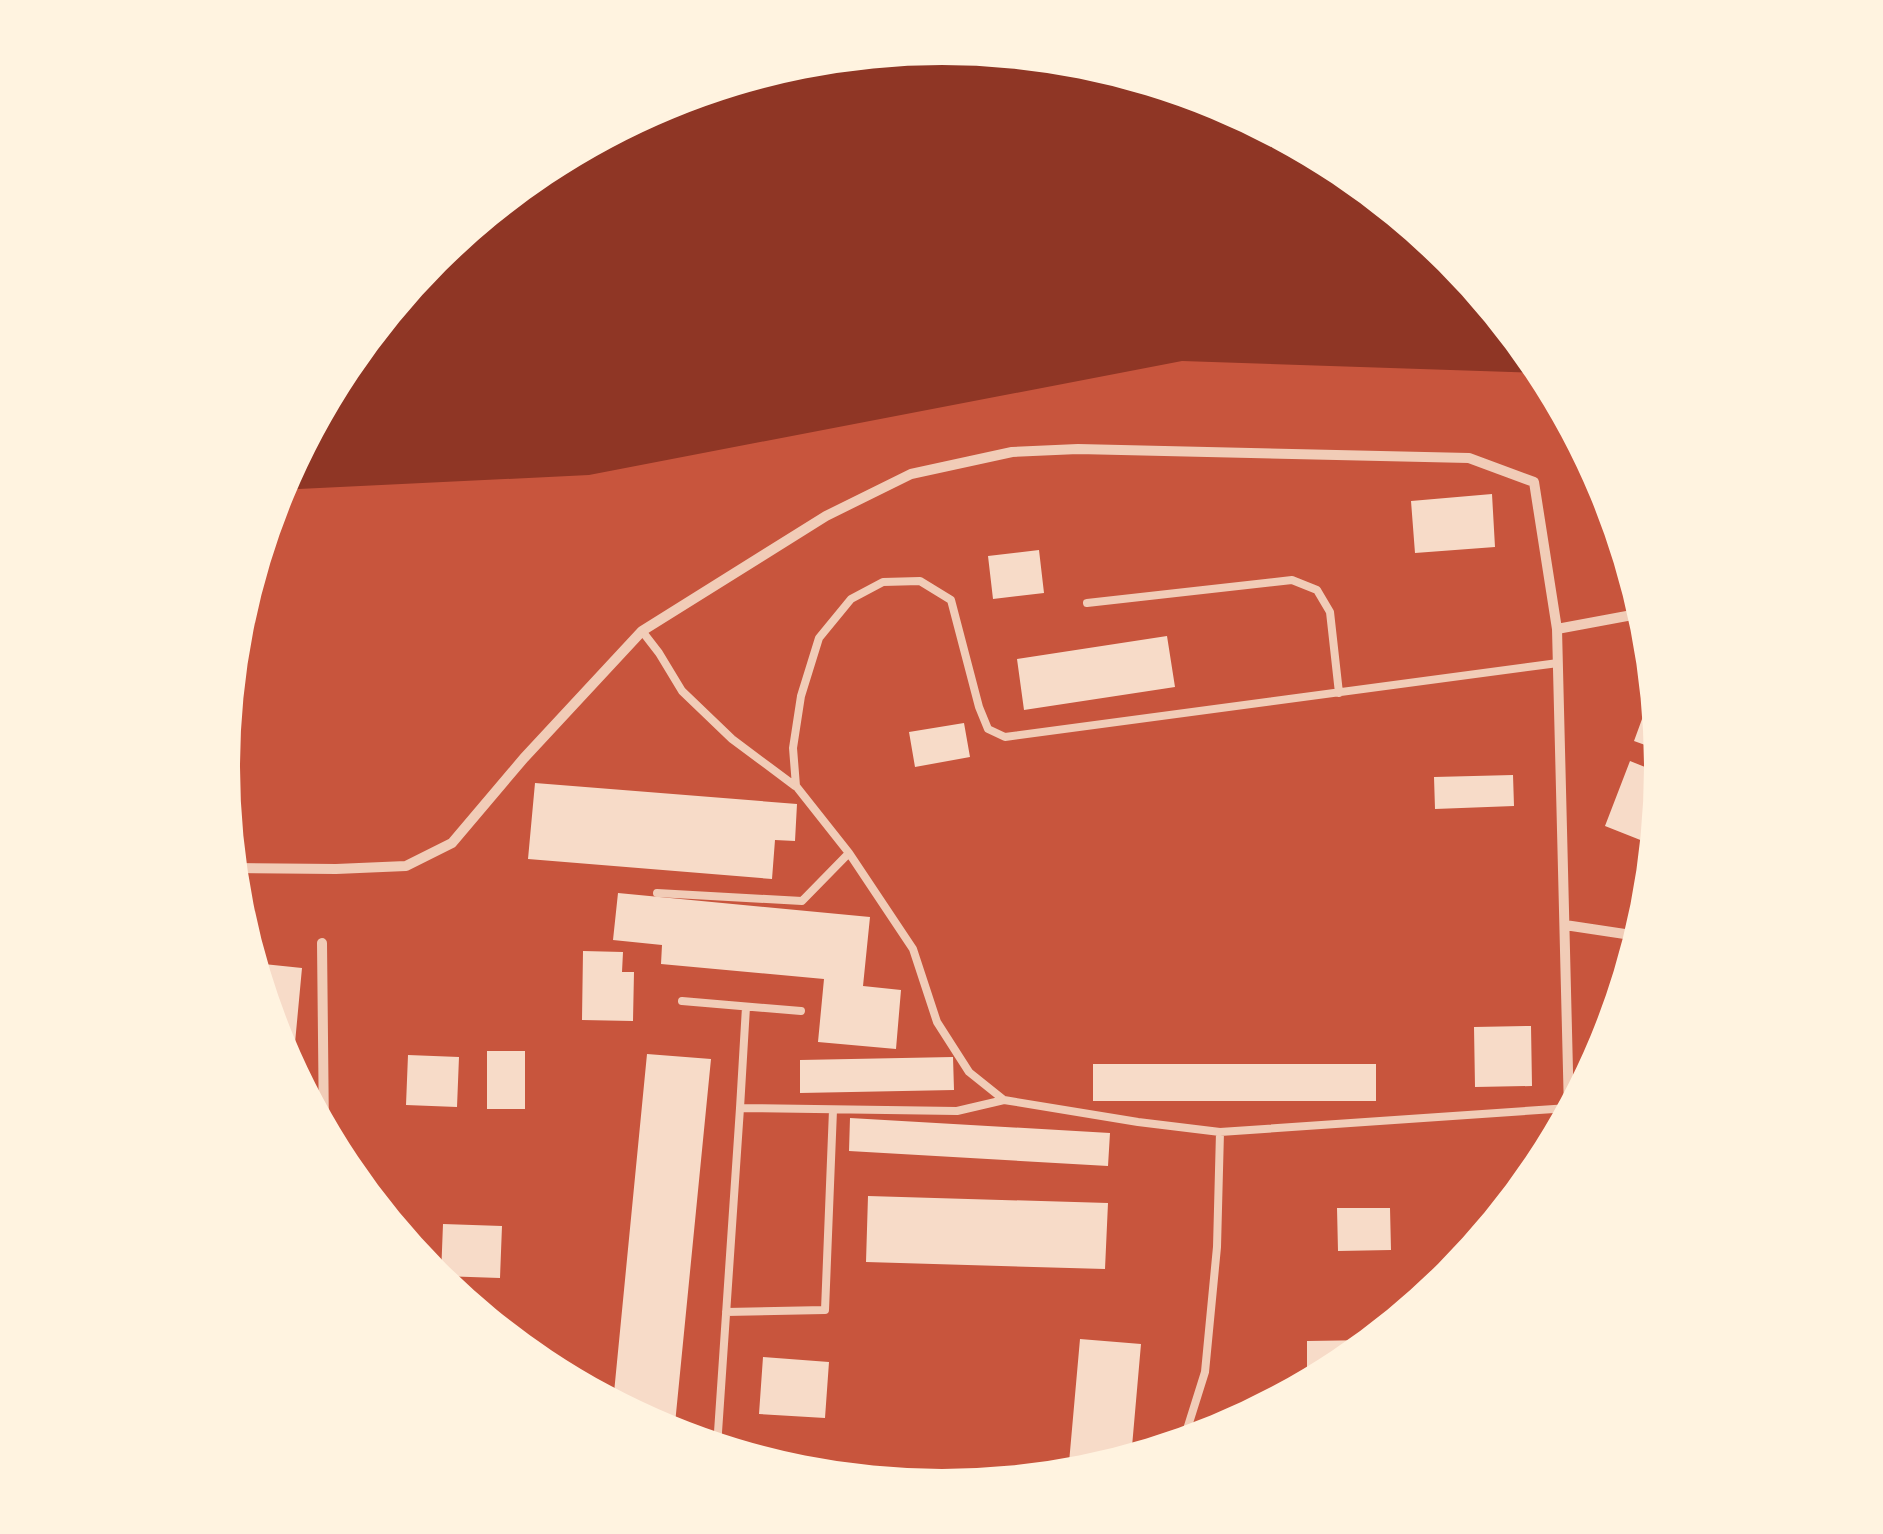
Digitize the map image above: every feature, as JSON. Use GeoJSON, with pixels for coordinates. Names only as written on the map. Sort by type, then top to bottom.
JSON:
{"type":"FeatureCollection","features":[{"type":"Feature","properties":{"kind":"street"},"geometry":{"type":"LineString","coordinates":[[247,868],[406,866],[452,843],[642,630],[826,516],[911,474],[1012,452],[1078,450],[1469,458],[1534,482],[1557,629],[1568,1082]]}},
{"type":"Feature","properties":{"kind":"street"},"geometry":{"type":"LineString","coordinates":[[1557,629],[1627,615]]}},
{"type":"Feature","properties":{"kind":"street"},"geometry":{"type":"LineString","coordinates":[[1565,925],[1623,934]]}},
{"type":"Feature","properties":{"kind":"street"},"geometry":{"type":"LineString","coordinates":[[322,943],[324,1099]]}},
{"type":"Feature","properties":{"kind":"lane"},"geometry":{"type":"LineString","coordinates":[[1087,603],[1292,580],[1316,590],[1330,612],[1339,692]]}},
{"type":"Feature","properties":{"kind":"lane"},"geometry":{"type":"LineString","coordinates":[[796,786],[794,748],[801,696],[819,638],[852,599],[884,582],[920,581],[951,600],[979,707],[988,729],[1005,737],[1558,663]]}},
{"type":"Feature","properties":{"kind":"lane"},"geometry":{"type":"LineString","coordinates":[[642,630],[682,691],[732,739],[796,786],[849,854],[913,948],[937,1022],[970,1072],[1004,1100]]}},
{"type":"Feature","properties":{"kind":"lane"},"geometry":{"type":"LineString","coordinates":[[657,893],[802,901],[849,854]]}},
{"type":"Feature","properties":{"kind":"lane"},"geometry":{"type":"LineString","coordinates":[[682,1001],[801,1011]]}},
{"type":"Feature","properties":{"kind":"lane"},"geometry":{"type":"LineString","coordinates":[[718,1433],[746,1007]]}},
{"type":"Feature","properties":{"kind":"lane"},"geometry":{"type":"LineString","coordinates":[[740,1108],[957,1111],[1004,1100],[1220,1132],[1553,1111]]}},
{"type":"Feature","properties":{"kind":"lane"},"geometry":{"type":"LineString","coordinates":[[726,1312],[824,1310],[833,1110]]}},
{"type":"Feature","properties":{"kind":"lane"},"geometry":{"type":"LineString","coordinates":[[1188,1424],[1204,1372],[1217,1247],[1220,1132]]}},
{"type":"Feature","properties":{"kind":"shaded area"},"geometry":{"type":"Polygon","coordinates":[[[942,65],[1033,71],[1123,89],[1210,118],[1293,159],[1369,210],[1438,271],[1522,372],[1182,361],[589,475],[297,489],[334,416],[385,340],[445,271],[514,210],[590,159],[673,118],[760,89],[850,71],[942,65]]]}},
{"type":"Feature","properties":{"kind":"building"},"geometry":{"type":"Polygon","coordinates":[[[1492,494],[1495,547],[1415,553],[1411,501],[1492,494]]]}},
{"type":"Feature","properties":{"kind":"building"},"geometry":{"type":"Polygon","coordinates":[[[1039,550],[1044,593],[993,599],[988,556],[1039,550]]]}},
{"type":"Feature","properties":{"kind":"building"},"geometry":{"type":"Polygon","coordinates":[[[1167,636],[1175,687],[1024,710],[1017,659],[1167,636]]]}},
{"type":"Feature","properties":{"kind":"building"},"geometry":{"type":"Polygon","coordinates":[[[1642,720],[1643,744],[1634,741],[1642,720]]]}},
{"type":"Feature","properties":{"kind":"building"},"geometry":{"type":"Polygon","coordinates":[[[964,723],[970,757],[915,767],[909,732],[964,723]]]}},
{"type":"Feature","properties":{"kind":"building"},"geometry":{"type":"Polygon","coordinates":[[[1630,761],[1644,767],[1639,840],[1605,826],[1630,761]]]}},
{"type":"Feature","properties":{"kind":"building"},"geometry":{"type":"Polygon","coordinates":[[[1513,775],[1514,806],[1435,809],[1434,777],[1513,775]]]}},
{"type":"Feature","properties":{"kind":"building"},"geometry":{"type":"Polygon","coordinates":[[[535,783],[797,804],[795,841],[775,840],[772,879],[528,859],[535,783]]]}},
{"type":"Feature","properties":{"kind":"building"},"geometry":{"type":"Polygon","coordinates":[[[618,893],[870,917],[863,986],[901,990],[896,1049],[818,1042],[824,979],[661,964],[662,945],[613,940],[618,893]]]}},
{"type":"Feature","properties":{"kind":"building"},"geometry":{"type":"Polygon","coordinates":[[[583,951],[623,952],[622,972],[634,972],[633,1021],[582,1020],[583,951]]]}},
{"type":"Feature","properties":{"kind":"building"},"geometry":{"type":"Polygon","coordinates":[[[268,965],[302,968],[295,1041],[268,965]]]}},
{"type":"Feature","properties":{"kind":"building"},"geometry":{"type":"Polygon","coordinates":[[[1531,1026],[1532,1086],[1475,1087],[1474,1027],[1531,1026]]]}},
{"type":"Feature","properties":{"kind":"building"},"geometry":{"type":"Polygon","coordinates":[[[487,1051],[525,1051],[525,1109],[487,1109],[487,1051]]]}},
{"type":"Feature","properties":{"kind":"building"},"geometry":{"type":"Polygon","coordinates":[[[647,1054],[711,1059],[676,1417],[614,1388],[647,1054]]]}},
{"type":"Feature","properties":{"kind":"building"},"geometry":{"type":"Polygon","coordinates":[[[408,1055],[459,1057],[457,1107],[406,1105],[408,1055]]]}},
{"type":"Feature","properties":{"kind":"building"},"geometry":{"type":"Polygon","coordinates":[[[953,1057],[954,1090],[800,1093],[800,1060],[953,1057]]]}},
{"type":"Feature","properties":{"kind":"building"},"geometry":{"type":"Polygon","coordinates":[[[1093,1064],[1376,1064],[1376,1101],[1093,1101],[1093,1064]]]}},
{"type":"Feature","properties":{"kind":"building"},"geometry":{"type":"Polygon","coordinates":[[[850,1118],[1110,1133],[1108,1166],[849,1151],[850,1118]]]}},
{"type":"Feature","properties":{"kind":"building"},"geometry":{"type":"Polygon","coordinates":[[[868,1196],[1108,1203],[1105,1269],[866,1262],[868,1196]]]}},
{"type":"Feature","properties":{"kind":"building"},"geometry":{"type":"Polygon","coordinates":[[[1337,1208],[1390,1208],[1391,1250],[1338,1251],[1337,1208]]]}},
{"type":"Feature","properties":{"kind":"building"},"geometry":{"type":"Polygon","coordinates":[[[443,1224],[502,1226],[500,1278],[459,1277],[442,1259],[443,1224]]]}},
{"type":"Feature","properties":{"kind":"building"},"geometry":{"type":"Polygon","coordinates":[[[1080,1339],[1141,1344],[1132,1442],[1069,1457],[1080,1339]]]}},
{"type":"Feature","properties":{"kind":"building"},"geometry":{"type":"Polygon","coordinates":[[[1347,1340],[1307,1366],[1307,1341],[1347,1340]]]}},
{"type":"Feature","properties":{"kind":"building"},"geometry":{"type":"Polygon","coordinates":[[[763,1357],[829,1362],[825,1418],[759,1414],[763,1357]]]}}]}
